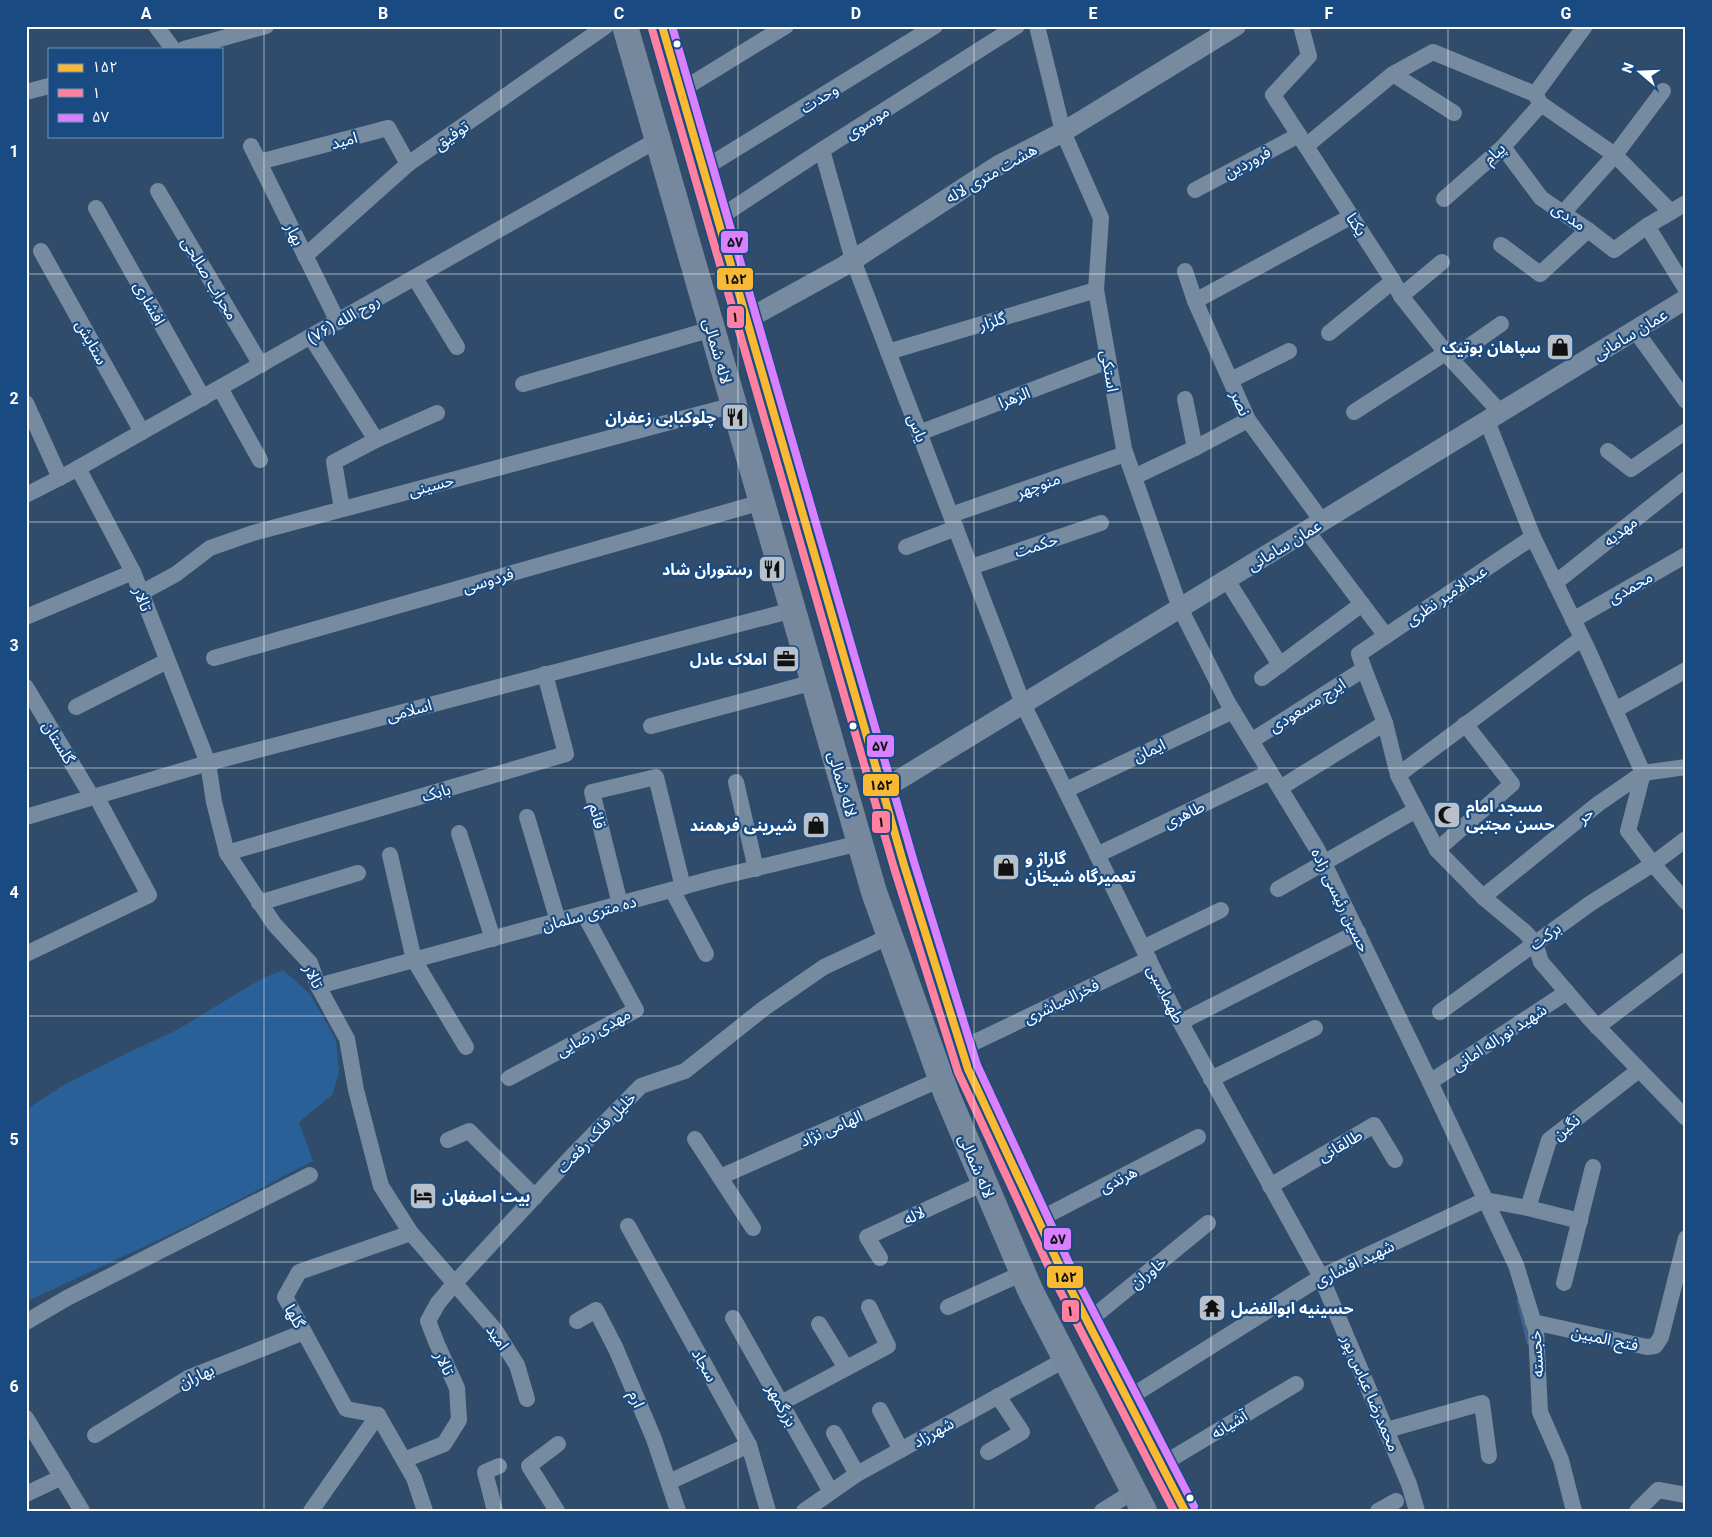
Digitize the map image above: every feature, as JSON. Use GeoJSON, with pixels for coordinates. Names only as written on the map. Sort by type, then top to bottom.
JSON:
{"type":"FeatureCollection","features":[{"type":"Feature","properties":{"kind":"main road","name":"لاله شمالی"},"geometry":{"type":"LineString","coordinates":[[625,26],[874,892],[941,1079],[1023,1273],[1139,1501]]}},
{"type":"Feature","properties":{"kind":"main road","name":"لاله شمالی"},"geometry":{"type":"LineString","coordinates":[[662,26],[904,865],[968,1069],[1072,1292],[1185,1511]]}},
{"type":"Feature","properties":{"kind":"main road"},"geometry":{"type":"LineString","coordinates":[[749,455],[762,485],[768,488],[775,489],[780,484],[788,465]]}},
{"type":"Feature","properties":{"kind":"main road"},"geometry":{"type":"LineString","coordinates":[[774,544],[784,526],[788,522],[792,522],[803,532],[814,555]]}},
{"type":"Feature","properties":{"kind":"main road"},"geometry":{"type":"LineString","coordinates":[[1038,1305],[1072,1292]]}},
{"type":"Feature","properties":{"kind":"street"},"geometry":{"type":"LineString","coordinates":[[156,26],[172,48]]}},
{"type":"Feature","properties":{"kind":"street"},"geometry":{"type":"LineString","coordinates":[[188,48],[266,26]]}},
{"type":"Feature","properties":{"kind":"street","name":"توفیق"},"geometry":{"type":"LineString","coordinates":[[305,256],[408,164],[606,26]]}},
{"type":"Feature","properties":{"kind":"street"},"geometry":{"type":"LineString","coordinates":[[680,91],[786,26]]}},
{"type":"Feature","properties":{"kind":"street","name":"وحدت"},"geometry":{"type":"LineString","coordinates":[[703,169],[935,26]]}},
{"type":"Feature","properties":{"kind":"street","name":"موسوی"},"geometry":{"type":"LineString","coordinates":[[717,219],[1017,26]]}},
{"type":"Feature","properties":{"kind":"street","name":"استکی"},"geometry":{"type":"LineString","coordinates":[[1037,26],[1063,132],[1101,218],[1096,290],[1125,454],[1180,608]]}},
{"type":"Feature","properties":{"kind":"street","name":"هشت متری لاله"},"geometry":{"type":"LineString","coordinates":[[746,320],[853,260],[999,165],[1063,132],[1236,26]]}},
{"type":"Feature","properties":{"kind":"street","name":"یکتا"},"geometry":{"type":"LineString","coordinates":[[1301,26],[1309,56],[1274,96],[1393,280],[1400,296],[1449,356],[1494,417]]}},
{"type":"Feature","properties":{"kind":"street","name":"پیام"},"geometry":{"type":"LineString","coordinates":[[1444,199],[1503,146],[1538,99],[1585,26]]}},
{"type":"Feature","properties":{"kind":"street","name":"فروردین"},"geometry":{"type":"LineString","coordinates":[[1195,190],[1302,140],[1393,74],[1433,52],[1538,99]]}},
{"type":"Feature","properties":{"kind":"street"},"geometry":{"type":"LineString","coordinates":[[1393,74],[1454,113]]}},
{"type":"Feature","properties":{"kind":"street"},"geometry":{"type":"LineString","coordinates":[[26,92],[48,86]]}},
{"type":"Feature","properties":{"kind":"street"},"geometry":{"type":"LineString","coordinates":[[1563,213],[1615,155],[1663,91]]}},
{"type":"Feature","properties":{"kind":"street"},"geometry":{"type":"LineString","coordinates":[[1538,99],[1615,155],[1671,212]]}},
{"type":"Feature","properties":{"kind":"street","name":"امید"},"geometry":{"type":"LineString","coordinates":[[259,162],[388,128],[408,164]]}},
{"type":"Feature","properties":{"kind":"street","name":"روح الله (۷۶)"},"geometry":{"type":"LineString","coordinates":[[26,495],[203,398],[658,140]]}},
{"type":"Feature","properties":{"kind":"street","name":"بهار"},"geometry":{"type":"LineString","coordinates":[[252,146],[338,322]]}},
{"type":"Feature","properties":{"kind":"street","name":"مددی"},"geometry":{"type":"LineString","coordinates":[[1503,146],[1541,198],[1614,250],[1647,226]]}},
{"type":"Feature","properties":{"kind":"street","name":"یاس"},"geometry":{"type":"LineString","coordinates":[[822,150],[853,260],[1023,704]]}},
{"type":"Feature","properties":{"kind":"street","name":"محراب صالحی"},"geometry":{"type":"LineString","coordinates":[[158,191],[261,365]]}},
{"type":"Feature","properties":{"kind":"street"},"geometry":{"type":"LineString","coordinates":[[1686,203],[1647,226],[1686,289]]}},
{"type":"Feature","properties":{"kind":"street","name":"افشاری"},"geometry":{"type":"LineString","coordinates":[[96,208],[203,398]]}},
{"type":"Feature","properties":{"kind":"street"},"geometry":{"type":"LineString","coordinates":[[1195,301],[1352,216]]}},
{"type":"Feature","properties":{"kind":"street"},"geometry":{"type":"LineString","coordinates":[[1501,245],[1540,274],[1588,230]]}},
{"type":"Feature","properties":{"kind":"street","name":"ستایش"},"geometry":{"type":"LineString","coordinates":[[41,251],[142,432]]}},
{"type":"Feature","properties":{"kind":"street"},"geometry":{"type":"LineString","coordinates":[[1400,296],[1442,262]]}},
{"type":"Feature","properties":{"kind":"street","name":"نصر"},"geometry":{"type":"LineString","coordinates":[[1185,271],[1195,301],[1248,420],[1362,604],[1386,636]]}},
{"type":"Feature","properties":{"kind":"street"},"geometry":{"type":"LineString","coordinates":[[415,278],[457,347]]}},
{"type":"Feature","properties":{"kind":"street"},"geometry":{"type":"LineString","coordinates":[[1329,333],[1393,280]]}},
{"type":"Feature","properties":{"kind":"street","name":"گلزار"},"geometry":{"type":"LineString","coordinates":[[888,352],[1096,290]]}},
{"type":"Feature","properties":{"kind":"street","name":"عمان سامانی"},"geometry":{"type":"LineString","coordinates":[[882,790],[1686,299]]}},
{"type":"Feature","properties":{"kind":"street"},"geometry":{"type":"LineString","coordinates":[[1354,412],[1501,324]]}},
{"type":"Feature","properties":{"kind":"street"},"geometry":{"type":"LineString","coordinates":[[523,384],[712,329]]}},
{"type":"Feature","properties":{"kind":"street"},"geometry":{"type":"LineString","coordinates":[[1635,330],[1686,401]]}},
{"type":"Feature","properties":{"kind":"street"},"geometry":{"type":"LineString","coordinates":[[311,337],[376,440]]}},
{"type":"Feature","properties":{"kind":"street"},"geometry":{"type":"LineString","coordinates":[[1231,380],[1289,350]]}},
{"type":"Feature","properties":{"kind":"street","name":"الزهرا"},"geometry":{"type":"LineString","coordinates":[[919,433],[1108,361]]}},
{"type":"Feature","properties":{"kind":"street"},"geometry":{"type":"LineString","coordinates":[[220,388],[260,460]]}},
{"type":"Feature","properties":{"kind":"street"},"geometry":{"type":"LineString","coordinates":[[1185,400],[1195,448]]}},
{"type":"Feature","properties":{"kind":"street"},"geometry":{"type":"LineString","coordinates":[[26,404],[32,433],[60,478]]}},
{"type":"Feature","properties":{"kind":"street","name":"حسینی"},"geometry":{"type":"LineString","coordinates":[[141,593],[176,574],[210,548],[253,533],[734,405]]}},
{"type":"Feature","properties":{"kind":"street"},"geometry":{"type":"LineString","coordinates":[[342,509],[334,462],[376,440],[437,413]]}},
{"type":"Feature","properties":{"kind":"street"},"geometry":{"type":"LineString","coordinates":[[1494,417],[1533,537],[1582,638],[1643,773],[1628,831],[1653,864],[1686,902]]}},
{"type":"Feature","properties":{"kind":"street"},"geometry":{"type":"LineString","coordinates":[[1134,477],[1248,420]]}},
{"type":"Feature","properties":{"kind":"street"},"geometry":{"type":"LineString","coordinates":[[1608,451],[1630,469],[1686,431]]}},
{"type":"Feature","properties":{"kind":"street","name":"منوچهر"},"geometry":{"type":"LineString","coordinates":[[906,548],[953,522],[1125,454]]}},
{"type":"Feature","properties":{"kind":"street","name":"تالار"},"geometry":{"type":"LineString","coordinates":[[78,468],[133,572],[208,763],[214,802],[227,853],[274,924],[310,963],[318,986],[347,1039],[356,1090],[381,1186],[411,1233],[454,1284],[438,1303],[428,1321],[436,1344],[457,1388],[459,1420],[444,1444],[404,1460]]}},
{"type":"Feature","properties":{"kind":"street","name":"مهدیه"},"geometry":{"type":"LineString","coordinates":[[1555,583],[1686,479]]}},
{"type":"Feature","properties":{"kind":"street","name":"فردوسی"},"geometry":{"type":"LineString","coordinates":[[214,658],[762,502]]}},
{"type":"Feature","properties":{"kind":"street","name":"حکمت"},"geometry":{"type":"LineString","coordinates":[[971,567],[1101,523]]}},
{"type":"Feature","properties":{"kind":"street","name":"عبدالامیر نظری"},"geometry":{"type":"LineString","coordinates":[[1361,662],[1386,636],[1533,537]]}},
{"type":"Feature","properties":{"kind":"street","name":"محمدی"},"geometry":{"type":"LineString","coordinates":[[1573,620],[1686,555]]}},
{"type":"Feature","properties":{"kind":"street"},"geometry":{"type":"LineString","coordinates":[[26,617],[133,572]]}},
{"type":"Feature","properties":{"kind":"street"},"geometry":{"type":"LineString","coordinates":[[1227,580],[1280,665]]}},
{"type":"Feature","properties":{"kind":"street"},"geometry":{"type":"LineString","coordinates":[[1262,678],[1362,604]]}},
{"type":"Feature","properties":{"kind":"street","name":"حسین رئیسی زاده"},"geometry":{"type":"LineString","coordinates":[[1180,608],[1233,711],[1324,862],[1485,1200]]}},
{"type":"Feature","properties":{"kind":"street","name":"اسلامی"},"geometry":{"type":"LineString","coordinates":[[26,817],[208,763],[793,610]]}},
{"type":"Feature","properties":{"kind":"street"},"geometry":{"type":"LineString","coordinates":[[1398,775],[1582,638]]}},
{"type":"Feature","properties":{"kind":"street"},"geometry":{"type":"LineString","coordinates":[[76,707],[167,661]]}},
{"type":"Feature","properties":{"kind":"street"},"geometry":{"type":"LineString","coordinates":[[1361,662],[1385,723],[1398,775],[1437,850],[1483,897],[1536,943],[1541,962],[1598,1027],[1686,1118]]}},
{"type":"Feature","properties":{"kind":"street","name":"ایرج مسعودی"},"geometry":{"type":"LineString","coordinates":[[1251,741],[1361,662]]}},
{"type":"Feature","properties":{"kind":"street"},"geometry":{"type":"LineString","coordinates":[[1615,710],[1686,670]]}},
{"type":"Feature","properties":{"kind":"street","name":"بابک"},"geometry":{"type":"LineString","coordinates":[[227,853],[566,754],[546,674]]}},
{"type":"Feature","properties":{"kind":"street"},"geometry":{"type":"LineString","coordinates":[[651,726],[814,682]]}},
{"type":"Feature","properties":{"kind":"street","name":"گلستان"},"geometry":{"type":"LineString","coordinates":[[26,687],[94,797],[149,895],[26,954]]}},
{"type":"Feature","properties":{"kind":"street","name":"طهماسبی"},"geometry":{"type":"LineString","coordinates":[[1023,704],[1180,1022],[1321,1277]]}},
{"type":"Feature","properties":{"kind":"street","name":"ایمان"},"geometry":{"type":"LineString","coordinates":[[1066,790],[1233,711]]}},
{"type":"Feature","properties":{"kind":"street"},"geometry":{"type":"LineString","coordinates":[[1280,788],[1385,723]]}},
{"type":"Feature","properties":{"kind":"street"},"geometry":{"type":"LineString","coordinates":[[1437,850],[1512,784],[1465,724]]}},
{"type":"Feature","properties":{"kind":"street"},"geometry":{"type":"LineString","coordinates":[[1643,773],[1686,767]]}},
{"type":"Feature","properties":{"kind":"street","name":"طاهری"},"geometry":{"type":"LineString","coordinates":[[1098,855],[1270,772]]}},
{"type":"Feature","properties":{"kind":"street","name":"حر"},"geometry":{"type":"LineString","coordinates":[[1483,897],[1598,804],[1643,773]]}},
{"type":"Feature","properties":{"kind":"street","name":"قائم"},"geometry":{"type":"LineString","coordinates":[[620,904],[592,792],[656,777],[678,889]]}},
{"type":"Feature","properties":{"kind":"street"},"geometry":{"type":"LineString","coordinates":[[736,782],[756,869]]}},
{"type":"Feature","properties":{"kind":"street"},"geometry":{"type":"LineString","coordinates":[[1278,889],[1416,810]]}},
{"type":"Feature","properties":{"kind":"street"},"geometry":{"type":"LineString","coordinates":[[528,817],[558,921]]}},
{"type":"Feature","properties":{"kind":"street"},"geometry":{"type":"LineString","coordinates":[[459,833],[492,939]]}},
{"type":"Feature","properties":{"kind":"street","name":"برکت"},"geometry":{"type":"LineString","coordinates":[[1440,1012],[1592,903],[1653,864],[1686,839]]}},
{"type":"Feature","properties":{"kind":"street","name":"ده متری سلمان"},"geometry":{"type":"LineString","coordinates":[[318,986],[620,904],[860,843]]}},
{"type":"Feature","properties":{"kind":"street"},"geometry":{"type":"LineString","coordinates":[[390,855],[414,960],[466,1047]]}},
{"type":"Feature","properties":{"kind":"street"},"geometry":{"type":"LineString","coordinates":[[259,903],[358,873]]}},
{"type":"Feature","properties":{"kind":"street"},"geometry":{"type":"LineString","coordinates":[[678,889],[706,954]]}},
{"type":"Feature","properties":{"kind":"street","name":"فخرالمباشری"},"geometry":{"type":"LineString","coordinates":[[973,1043],[1146,954],[1221,910]]}},
{"type":"Feature","properties":{"kind":"street","name":"مهدی رضایی"},"geometry":{"type":"LineString","coordinates":[[509,1078],[636,1010],[584,914]]}},
{"type":"Feature","properties":{"kind":"street"},"geometry":{"type":"LineString","coordinates":[[1180,1022],[1358,932]]}},
{"type":"Feature","properties":{"kind":"street","name":"خلیل فلک رفعت"},"geometry":{"type":"LineString","coordinates":[[454,1284],[641,1086],[685,1071],[764,1009],[824,967],[890,936]]}},
{"type":"Feature","properties":{"kind":"street"},"geometry":{"type":"LineString","coordinates":[[1598,1027],[1686,960]]}},
{"type":"Feature","properties":{"kind":"street","name":"شهید نوراله امانی"},"geometry":{"type":"LineString","coordinates":[[1430,1082],[1567,992]]}},
{"type":"Feature","properties":{"kind":"street"},"geometry":{"type":"LineString","coordinates":[[1212,1079],[1315,1028]]}},
{"type":"Feature","properties":{"kind":"street","name":"نگین"},"geometry":{"type":"LineString","coordinates":[[1528,1208],[1549,1140],[1639,1070]]}},
{"type":"Feature","properties":{"kind":"street","name":"الهامی نژاد"},"geometry":{"type":"LineString","coordinates":[[720,1177],[941,1079]]}},
{"type":"Feature","properties":{"kind":"street","name":"طالقانی"},"geometry":{"type":"LineString","coordinates":[[1270,1186],[1374,1124],[1395,1160]]}},
{"type":"Feature","properties":{"kind":"street"},"geometry":{"type":"LineString","coordinates":[[448,1140],[469,1131],[535,1197]]}},
{"type":"Feature","properties":{"kind":"street","name":"هرندی"},"geometry":{"type":"LineString","coordinates":[[1038,1220],[1198,1137]]}},
{"type":"Feature","properties":{"kind":"street"},"geometry":{"type":"LineString","coordinates":[[695,1139],[753,1228]]}},
{"type":"Feature","properties":{"kind":"street"},"geometry":{"type":"LineString","coordinates":[[1564,1283],[1593,1167]]}},
{"type":"Feature","properties":{"kind":"street"},"geometry":{"type":"LineString","coordinates":[[26,1322],[67,1298],[310,1175]]}},
{"type":"Feature","properties":{"kind":"street","name":"لاله"},"geometry":{"type":"LineString","coordinates":[[880,1258],[867,1238],[984,1183]]}},
{"type":"Feature","properties":{"kind":"street"},"geometry":{"type":"LineString","coordinates":[[1485,1200],[1580,1221]]}},
{"type":"Feature","properties":{"kind":"street","name":"شهید افشاری"},"geometry":{"type":"LineString","coordinates":[[1127,1399],[1321,1277],[1485,1200]]}},
{"type":"Feature","properties":{"kind":"street","name":"خجسته"},"geometry":{"type":"LineString","coordinates":[[1485,1200],[1516,1265],[1536,1330],[1540,1412],[1561,1460],[1574,1511]]}},
{"type":"Feature","properties":{"kind":"street","name":"خاوران"},"geometry":{"type":"LineString","coordinates":[[1087,1322],[1208,1223]]}},
{"type":"Feature","properties":{"kind":"street","name":"سجاد"},"geometry":{"type":"LineString","coordinates":[[628,1226],[749,1445],[768,1511]]}},
{"type":"Feature","properties":{"kind":"street","name":"گلها"},"geometry":{"type":"LineString","coordinates":[[378,1415],[346,1409],[285,1298],[299,1272],[411,1233]]}},
{"type":"Feature","properties":{"kind":"street","name":"فتح المبین"},"geometry":{"type":"LineString","coordinates":[[1533,1322],[1647,1347],[1655,1346],[1661,1336],[1686,1238]]}},
{"type":"Feature","properties":{"kind":"street"},"geometry":{"type":"LineString","coordinates":[[948,1307],[1023,1273]]}},
{"type":"Feature","properties":{"kind":"street","name":"محمدرضا عباس پور"},"geometry":{"type":"LineString","coordinates":[[1321,1277],[1410,1484],[1417,1511]]}},
{"type":"Feature","properties":{"kind":"street","name":"امید"},"geometry":{"type":"LineString","coordinates":[[454,1284],[499,1337],[517,1365],[527,1399]]}},
{"type":"Feature","properties":{"kind":"street"},"geometry":{"type":"LineString","coordinates":[[780,1403],[888,1346],[869,1306]]}},
{"type":"Feature","properties":{"kind":"street","name":"ارم"},"geometry":{"type":"LineString","coordinates":[[577,1321],[596,1310],[616,1349],[643,1412],[678,1511]]}},
{"type":"Feature","properties":{"kind":"street","name":"بزرگمهر"},"geometry":{"type":"LineString","coordinates":[[734,1318],[830,1492]]}},
{"type":"Feature","properties":{"kind":"street"},"geometry":{"type":"LineString","coordinates":[[820,1324],[846,1368]]}},
{"type":"Feature","properties":{"kind":"street","name":"بهاران"},"geometry":{"type":"LineString","coordinates":[[95,1435],[188,1378],[304,1332]]}},
{"type":"Feature","properties":{"kind":"street","name":"شهرزاد"},"geometry":{"type":"LineString","coordinates":[[804,1511],[857,1474],[1066,1359]]}},
{"type":"Feature","properties":{"kind":"street","name":"آشیانه"},"geometry":{"type":"LineString","coordinates":[[1161,1465],[1296,1384]]}},
{"type":"Feature","properties":{"kind":"street"},"geometry":{"type":"LineString","coordinates":[[988,1452],[1022,1432],[998,1396]]}},
{"type":"Feature","properties":{"kind":"street"},"geometry":{"type":"LineString","coordinates":[[1387,1430],[1482,1403],[1489,1456]]}},
{"type":"Feature","properties":{"kind":"street"},"geometry":{"type":"LineString","coordinates":[[880,1410],[901,1450]]}},
{"type":"Feature","properties":{"kind":"street"},"geometry":{"type":"LineString","coordinates":[[311,1511],[378,1415],[414,1478],[425,1511]]}},
{"type":"Feature","properties":{"kind":"street"},"geometry":{"type":"LineString","coordinates":[[26,1418],[82,1511]]}},
{"type":"Feature","properties":{"kind":"street"},"geometry":{"type":"LineString","coordinates":[[834,1433],[857,1474]]}},
{"type":"Feature","properties":{"kind":"street"},"geometry":{"type":"LineString","coordinates":[[557,1511],[529,1466],[558,1444]]}},
{"type":"Feature","properties":{"kind":"street"},"geometry":{"type":"LineString","coordinates":[[669,1482],[749,1445]]}},
{"type":"Feature","properties":{"kind":"street"},"geometry":{"type":"LineString","coordinates":[[495,1511],[485,1472],[500,1466]]}},
{"type":"Feature","properties":{"kind":"street"},"geometry":{"type":"LineString","coordinates":[[26,1494],[62,1477]]}},
{"type":"Feature","properties":{"kind":"street"},"geometry":{"type":"LineString","coordinates":[[1637,1511],[1658,1490],[1686,1495]]}},
{"type":"Feature","properties":{"kind":"street"},"geometry":{"type":"LineString","coordinates":[[1102,1511],[1139,1501]]}},
{"type":"Feature","properties":{"kind":"street"},"geometry":{"type":"LineString","coordinates":[[1378,1511],[1396,1501]]}},
{"type":"Feature","properties":{"kind":"shaded area"},"geometry":{"type":"Polygon","coordinates":[[[283,970],[310,994],[336,1040],[339,1073],[332,1095],[299,1122],[313,1161],[188,1226],[26,1302],[26,1110],[62,1086],[175,1031],[261,979],[283,970]]]}},
{"type":"Feature","properties":{"kind":"waterway"},"geometry":{"type":"LineString","coordinates":[[1519,1301],[1529,1342]]}},
{"type":"Feature","properties":{"kind":"transit line","name":"۱۵۲"},"geometry":{"type":"LineString","coordinates":[[662,26],[904,865],[968,1069],[1066,1280],[1185,1511]]}},
{"type":"Feature","properties":{"kind":"transit line","name":"۵۷"},"geometry":{"type":"LineString","coordinates":[[672,26],[914,862],[977,1065],[1075,1276],[1194,1506]]}},
{"type":"Feature","properties":{"kind":"transit line","name":"۱"},"geometry":{"type":"LineString","coordinates":[[652,29],[894,868],[958,1072],[1057,1285],[1174,1511]]}},
{"type":"Feature","properties":{"kind":"place","name":"سپاهان بوتیک"},"geometry":{"type":"Point","coordinates":[1560,347]}},
{"type":"Feature","properties":{"kind":"place","name":"چلوکبابی زعفران"},"geometry":{"type":"Point","coordinates":[735,417]}},
{"type":"Feature","properties":{"kind":"place","name":"رستوران شاد"},"geometry":{"type":"Point","coordinates":[772,569]}},
{"type":"Feature","properties":{"kind":"place","name":"املاک عادل"},"geometry":{"type":"Point","coordinates":[786,659]}},
{"type":"Feature","properties":{"kind":"place","name":"مسجد امام حسن مجتبی"},"geometry":{"type":"Point","coordinates":[1447,815]}},
{"type":"Feature","properties":{"kind":"place","name":"شیرینی فرهمند"},"geometry":{"type":"Point","coordinates":[816,825]}},
{"type":"Feature","properties":{"kind":"place","name":"گاراژ و تعمیرگاه شیخان"},"geometry":{"type":"Point","coordinates":[1006,867]}},
{"type":"Feature","properties":{"kind":"place","name":"بيت اصفهان"},"geometry":{"type":"Point","coordinates":[423,1196]}},
{"type":"Feature","properties":{"kind":"place","name":"حسینیه ابوالفضل"},"geometry":{"type":"Point","coordinates":[1212,1308]}}]}
